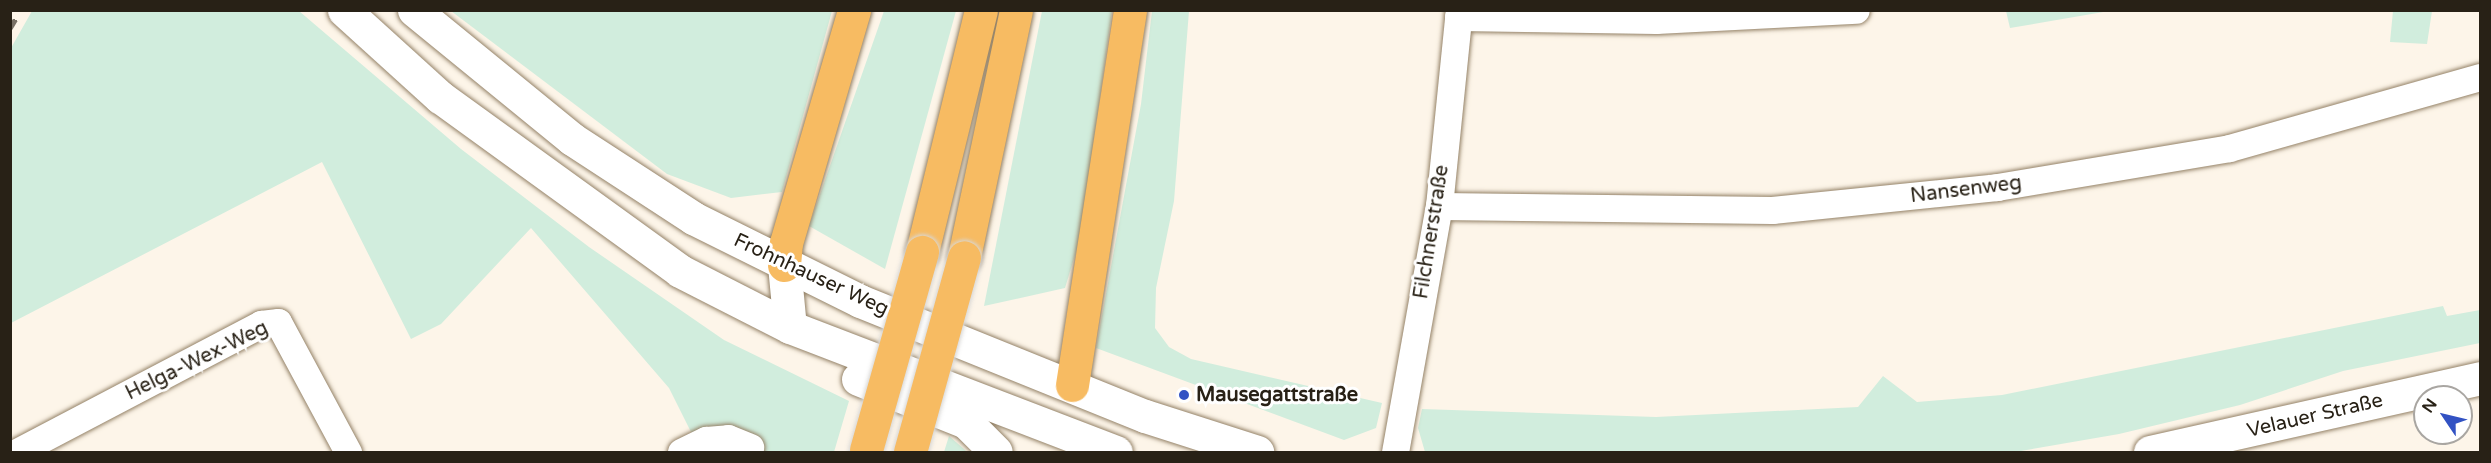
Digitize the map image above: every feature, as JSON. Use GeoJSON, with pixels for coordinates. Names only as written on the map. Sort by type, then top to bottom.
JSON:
{"type":"FeatureCollection","features":[{"type":"Feature","properties":{"kind":"highway"},"geometry":{"type":"LineString","coordinates":[[784,265],[786,243],[854,10]]}},
{"type":"Feature","properties":{"kind":"highway"},"geometry":{"type":"LineString","coordinates":[[865,451],[922,252],[981,10]]}},
{"type":"Feature","properties":{"kind":"highway"},"geometry":{"type":"LineString","coordinates":[[910,453],[964,257],[1016,10]]}},
{"type":"Feature","properties":{"kind":"highway"},"geometry":{"type":"LineString","coordinates":[[1072,385],[1130,10]]}},
{"type":"Feature","properties":{"kind":"main road"},"geometry":{"type":"LineString","coordinates":[[344,10],[440,97],[680,271],[790,327],[1060,443],[1116,453]]}},
{"type":"Feature","properties":{"kind":"main road","name":"Frohnhauser Weg"},"geometry":{"type":"LineString","coordinates":[[414,10],[572,139],[693,218],[784,265],[1165,423],[1257,453]]}},
{"type":"Feature","properties":{"kind":"main road"},"geometry":{"type":"LineString","coordinates":[[784,265],[790,327]]}},
{"type":"Feature","properties":{"kind":"main road"},"geometry":{"type":"LineString","coordinates":[[680,271],[724,316],[760,339],[966,422],[996,453]]}},
{"type":"Feature","properties":{"kind":"main road","name":"Velauer Straße"},"geometry":{"type":"LineString","coordinates":[[2150,453],[2481,378]]}},
{"type":"Feature","properties":{"kind":"main road"},"geometry":{"type":"LineString","coordinates":[[1060,443],[1072,385]]}},
{"type":"Feature","properties":{"kind":"street"},"geometry":{"type":"LineString","coordinates":[[1458,14],[1656,20],[1856,10]]}},
{"type":"Feature","properties":{"kind":"street","name":"Filchnerstraße"},"geometry":{"type":"LineString","coordinates":[[1395,453],[1439,206],[1458,14]]}},
{"type":"Feature","properties":{"kind":"street","name":"Nansenweg"},"geometry":{"type":"LineString","coordinates":[[1439,206],[1772,210],[1985,189],[2229,148],[2481,77]]}},
{"type":"Feature","properties":{"kind":"street","name":"Helga-Wex-Weg"},"geometry":{"type":"LineString","coordinates":[[17,453],[261,324],[278,322],[348,453]]}},
{"type":"Feature","properties":{"kind":"street"},"geometry":{"type":"LineString","coordinates":[[681,453],[706,440],[728,438],[750,447]]}},
{"type":"Feature","properties":{"kind":"green space"},"geometry":{"type":"Polygon","coordinates":[[[2006,10],[2109,11],[2010,28],[2006,10]]]}},
{"type":"Feature","properties":{"kind":"green space"},"geometry":{"type":"Polygon","coordinates":[[[32,11],[299,11],[461,149],[589,247],[724,340],[849,401],[834,452],[701,452],[669,388],[531,228],[441,324],[411,339],[322,162],[11,323],[11,48],[32,11]]]}},
{"type":"Feature","properties":{"kind":"green space"},"geometry":{"type":"Polygon","coordinates":[[[451,11],[832,11],[782,192],[731,198],[667,174],[451,11]]]}},
{"type":"Feature","properties":{"kind":"green space"},"geometry":{"type":"Polygon","coordinates":[[[884,11],[956,11],[885,269],[809,226],[884,11]]]}},
{"type":"Feature","properties":{"kind":"green space"},"geometry":{"type":"Polygon","coordinates":[[[1042,11],[1112,11],[1080,239],[1065,288],[984,306],[1042,11]]]}},
{"type":"Feature","properties":{"kind":"green space"},"geometry":{"type":"Polygon","coordinates":[[[1152,11],[1189,11],[1174,201],[1156,288],[1155,328],[1169,347],[1191,359],[1382,403],[1376,428],[1344,440],[1096,348],[1141,104],[1152,11]]]}},
{"type":"Feature","properties":{"kind":"green space"},"geometry":{"type":"Polygon","coordinates":[[[2393,11],[2432,11],[2427,44],[2390,42],[2393,11]]]}},
{"type":"Feature","properties":{"kind":"green space"},"geometry":{"type":"Polygon","coordinates":[[[2443,306],[2447,316],[2480,310],[2480,343],[2343,371],[2240,405],[2119,434],[2015,452],[1425,452],[1418,428],[1422,409],[1656,417],[1858,407],[1883,376],[1917,402],[2002,395],[2443,306]]]}},
{"type":"Feature","properties":{"kind":"green space"},"geometry":{"type":"Polygon","coordinates":[[[949,436],[964,449],[967,452],[944,452],[949,436]]]}},
{"type":"Feature","properties":{"kind":"railway"},"geometry":{"type":"LineString","coordinates":[[10,28],[21,10]]}},
{"type":"Feature","properties":{"kind":"place","name":"Mausegattstraße"},"geometry":{"type":"Point","coordinates":[1184,395]}}]}
